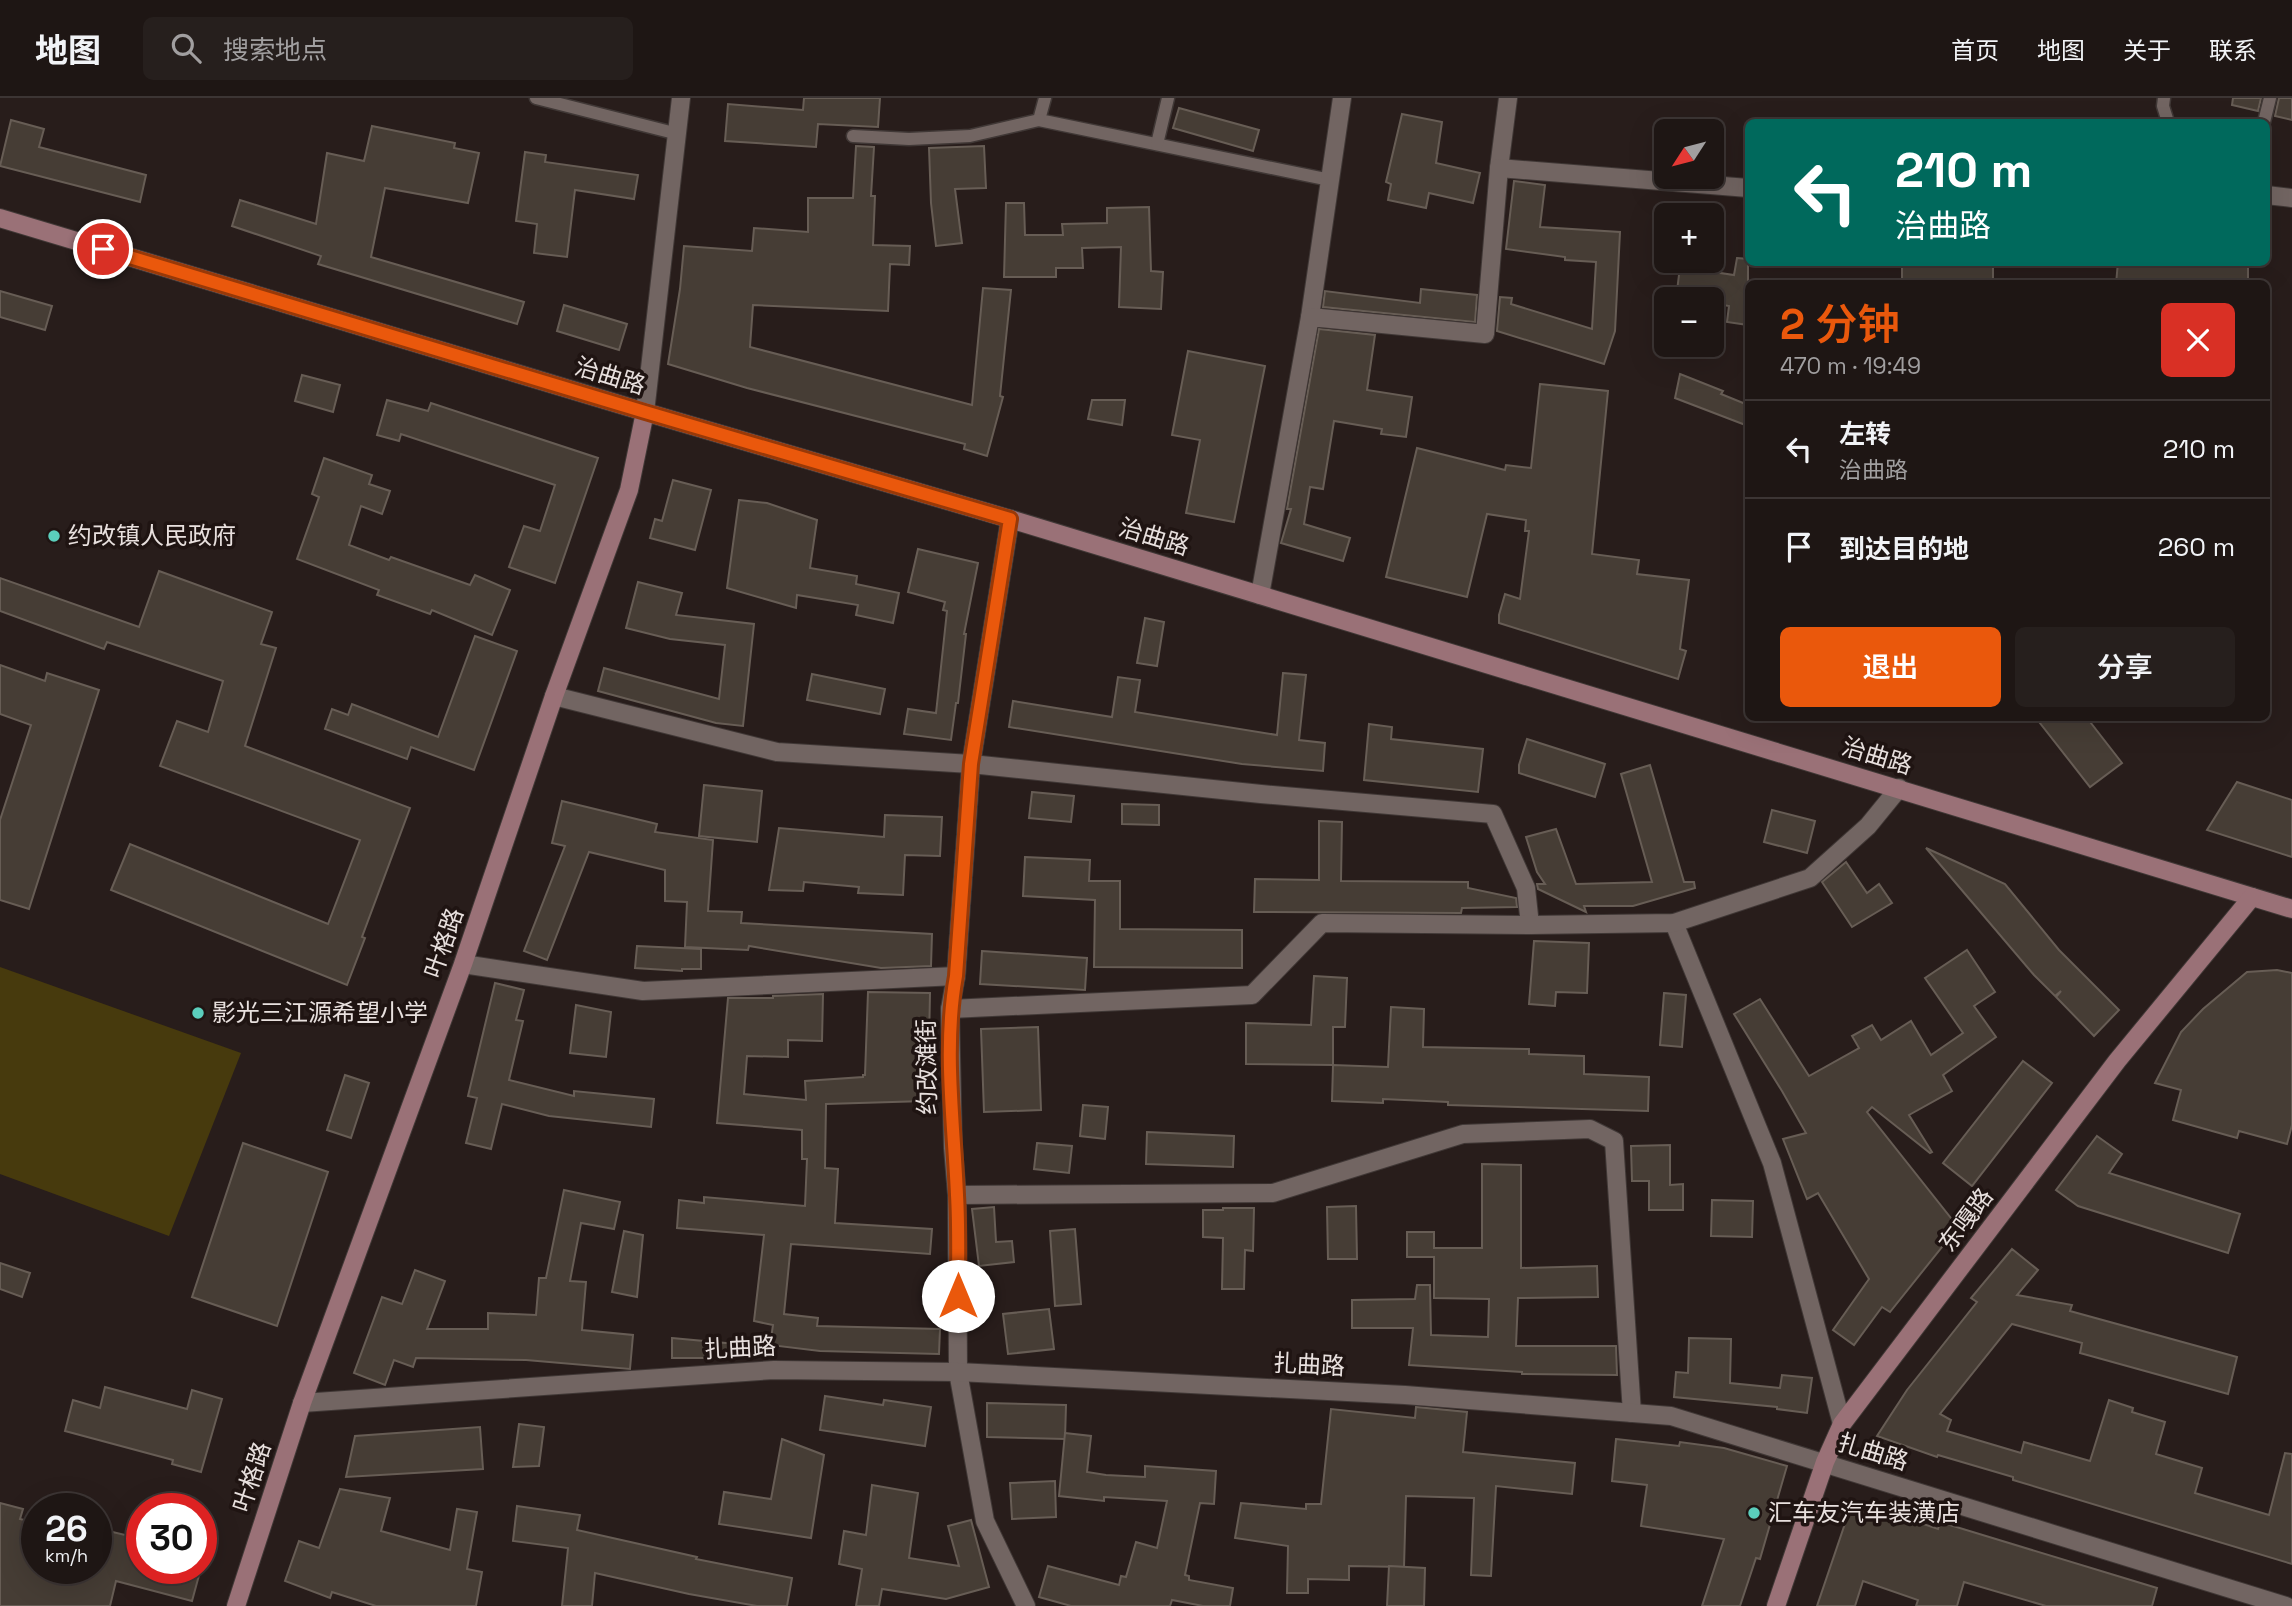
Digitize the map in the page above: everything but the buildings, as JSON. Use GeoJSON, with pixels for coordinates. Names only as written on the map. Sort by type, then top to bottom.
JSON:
{"type":"FeatureCollection","features":[{"type":"Feature","properties":{"kind":"main road","name":"治曲路"},"geometry":{"type":"LineString","coordinates":[[0,218],[1010,519],[2292,909]]}},
{"type":"Feature","properties":{"kind":"main road","name":"叶格路"},"geometry":{"type":"LineString","coordinates":[[236,1606],[302,1403],[463,964],[554,696],[629,490],[645,412]]}},
{"type":"Feature","properties":{"kind":"main road","name":"东嘎路"},"geometry":{"type":"LineString","coordinates":[[1776,1606],[1825,1462],[1842,1424],[2117,1061],[2252,897]]}},
{"type":"Feature","properties":{"kind":"street"},"geometry":{"type":"LineString","coordinates":[[645,412],[681,98]]}},
{"type":"Feature","properties":{"kind":"street"},"geometry":{"type":"LineString","coordinates":[[1260,595],[1310,317],[1342,98]]}},
{"type":"Feature","properties":{"kind":"street"},"geometry":{"type":"LineString","coordinates":[[1310,317],[1485,334],[1499,168],[1508,98]]}},
{"type":"Feature","properties":{"kind":"street"},"geometry":{"type":"LineString","coordinates":[[1499,168],[1745,188]]}},
{"type":"Feature","properties":{"kind":"street"},"geometry":{"type":"LineString","coordinates":[[2270,195],[2292,198]]}},
{"type":"Feature","properties":{"kind":"street","name":"约改滩街"},"geometry":{"type":"LineString","coordinates":[[1010,519],[971,764],[956,976],[950,1009],[953,1147],[957,1195],[958,1372],[985,1521],[1026,1606]]}},
{"type":"Feature","properties":{"kind":"street"},"geometry":{"type":"LineString","coordinates":[[554,696],[778,752],[971,764],[1262,794],[1493,814],[1526,888],[1530,925]]}},
{"type":"Feature","properties":{"kind":"street"},"geometry":{"type":"LineString","coordinates":[[950,1009],[1252,995],[1322,923],[1674,923],[1810,878],[1868,826],[1899,788]]}},
{"type":"Feature","properties":{"kind":"street"},"geometry":{"type":"LineString","coordinates":[[1674,923],[1772,1163],[1842,1424]]}},
{"type":"Feature","properties":{"kind":"street"},"geometry":{"type":"LineString","coordinates":[[463,964],[643,991],[956,976]]}},
{"type":"Feature","properties":{"kind":"street"},"geometry":{"type":"LineString","coordinates":[[957,1195],[1273,1192],[1463,1134],[1590,1129],[1614,1141],[1632,1413]]}},
{"type":"Feature","properties":{"kind":"street","name":"扎曲路"},"geometry":{"type":"LineString","coordinates":[[302,1403],[774,1370],[958,1372],[1405,1395],[1671,1416],[2286,1606]]}},
{"type":"Feature","properties":{"kind":"lane"},"geometry":{"type":"LineString","coordinates":[[536,98],[678,134]]}},
{"type":"Feature","properties":{"kind":"lane"},"geometry":{"type":"LineString","coordinates":[[1039,120],[1045,98]]}},
{"type":"Feature","properties":{"kind":"lane"},"geometry":{"type":"LineString","coordinates":[[1157,144],[1168,98]]}},
{"type":"Feature","properties":{"kind":"lane"},"geometry":{"type":"LineString","coordinates":[[2165,98],[2162,106],[2167,119]]}},
{"type":"Feature","properties":{"kind":"lane"},"geometry":{"type":"LineString","coordinates":[[2265,119],[2270,98]]}},
{"type":"Feature","properties":{"kind":"lane"},"geometry":{"type":"LineString","coordinates":[[853,136],[909,139],[970,136],[1039,120],[1330,180]]}},
{"type":"Feature","properties":{"kind":"shaded area"},"geometry":{"type":"Polygon","coordinates":[[[0,967],[241,1053],[169,1236],[0,1174],[0,967]]]}},
{"type":"Feature","properties":{"kind":"place","name":"约改镇人民政府"},"geometry":{"type":"Point","coordinates":[54,536]}},
{"type":"Feature","properties":{"kind":"place","name":"影光三江源希望小学"},"geometry":{"type":"Point","coordinates":[198,1013]}},
{"type":"Feature","properties":{"kind":"place","name":"汇车友汽车装潢店"},"geometry":{"type":"Point","coordinates":[1754,1513]}},
{"type":"Feature","properties":{"kind":"route"},"geometry":{"type":"LineString","coordinates":[[103,249],[1010,519],[971,764],[956,976],[950,1009],[958,1296]]}}]}
